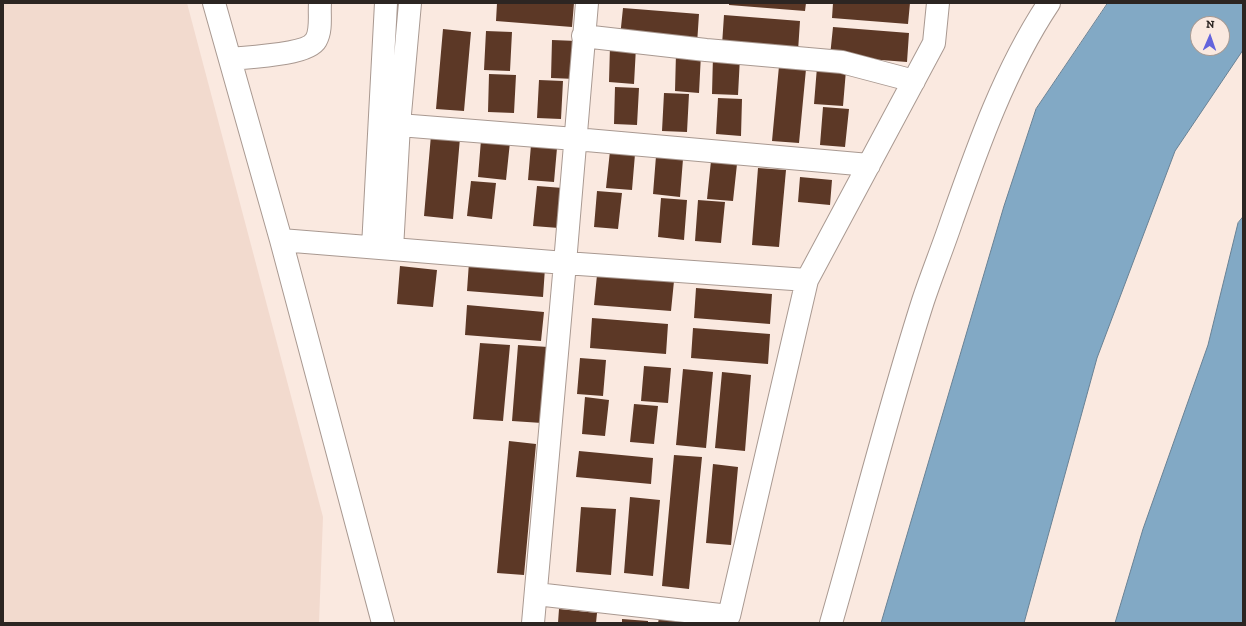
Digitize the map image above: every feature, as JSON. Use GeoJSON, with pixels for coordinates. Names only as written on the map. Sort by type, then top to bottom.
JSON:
{"type":"FeatureCollection","features":[{"type":"Feature","properties":{"kind":"street"},"geometry":{"type":"LineString","coordinates":[[214,3],[281,240],[383,623]]}},
{"type":"Feature","properties":{"kind":"street"},"geometry":{"type":"LineString","coordinates":[[230,59],[296,51],[311,46],[316,39],[319,28],[320,3]]}},
{"type":"Feature","properties":{"kind":"street"},"geometry":{"type":"LineString","coordinates":[[383,248],[386,3]]}},
{"type":"Feature","properties":{"kind":"street"},"geometry":{"type":"LineString","coordinates":[[383,248],[399,125],[410,3]]}},
{"type":"Feature","properties":{"kind":"street"},"geometry":{"type":"LineString","coordinates":[[533,623],[587,3]]}},
{"type":"Feature","properties":{"kind":"street"},"geometry":{"type":"LineString","coordinates":[[536,594],[729,616],[808,280],[934,43],[938,3]]}},
{"type":"Feature","properties":{"kind":"street"},"geometry":{"type":"LineString","coordinates":[[831,623],[896,392],[931,280],[970,169],[1008,76],[1034,25],[1049,3]]}},
{"type":"Feature","properties":{"kind":"street"},"geometry":{"type":"LineString","coordinates":[[583,36],[706,50],[842,62],[914,81]]}},
{"type":"Feature","properties":{"kind":"street"},"geometry":{"type":"LineString","coordinates":[[399,125],[869,165]]}},
{"type":"Feature","properties":{"kind":"street"},"geometry":{"type":"LineString","coordinates":[[281,240],[565,263],[808,280]]}},
{"type":"Feature","properties":{"kind":"shaded area"},"geometry":{"type":"Polygon","coordinates":[[[3,3],[187,3],[323,517],[319,623],[3,623],[3,3]]]}},
{"type":"Feature","properties":{"kind":"water"},"geometry":{"type":"Polygon","coordinates":[[[1108,3],[1243,3],[1243,50],[1175,151],[1097,358],[1024,623],[881,623],[1004,206],[1036,109],[1108,3]]]}},
{"type":"Feature","properties":{"kind":"water"},"geometry":{"type":"Polygon","coordinates":[[[1243,217],[1243,623],[1115,623],[1143,529],[1208,345],[1238,223],[1243,217]]]}},
{"type":"Feature","properties":{"kind":"building"},"geometry":{"type":"Polygon","coordinates":[[[497,3],[574,3],[572,27],[496,21],[497,3]]]}},
{"type":"Feature","properties":{"kind":"building"},"geometry":{"type":"Polygon","coordinates":[[[729,3],[806,3],[805,11],[729,5],[729,3]]]}},
{"type":"Feature","properties":{"kind":"building"},"geometry":{"type":"Polygon","coordinates":[[[833,3],[910,3],[908,24],[832,18],[833,3]]]}},
{"type":"Feature","properties":{"kind":"building"},"geometry":{"type":"Polygon","coordinates":[[[623,8],[699,14],[697,44],[620,37],[623,8]]]}},
{"type":"Feature","properties":{"kind":"building"},"geometry":{"type":"Polygon","coordinates":[[[724,15],[800,21],[798,51],[722,45],[724,15]]]}},
{"type":"Feature","properties":{"kind":"building"},"geometry":{"type":"Polygon","coordinates":[[[833,27],[909,33],[907,62],[830,56],[833,27]]]}},
{"type":"Feature","properties":{"kind":"building"},"geometry":{"type":"Polygon","coordinates":[[[443,29],[471,32],[464,111],[436,109],[443,29]]]}},
{"type":"Feature","properties":{"kind":"building"},"geometry":{"type":"Polygon","coordinates":[[[486,31],[512,32],[510,71],[484,70],[486,31]]]}},
{"type":"Feature","properties":{"kind":"building"},"geometry":{"type":"Polygon","coordinates":[[[552,40],[577,41],[576,79],[551,78],[552,40]]]}},
{"type":"Feature","properties":{"kind":"building"},"geometry":{"type":"Polygon","coordinates":[[[610,46],[636,47],[634,84],[609,82],[610,46]]]}},
{"type":"Feature","properties":{"kind":"building"},"geometry":{"type":"Polygon","coordinates":[[[676,53],[701,54],[699,93],[675,91],[676,53]]]}},
{"type":"Feature","properties":{"kind":"building"},"geometry":{"type":"Polygon","coordinates":[[[713,56],[740,57],[738,95],[712,94],[713,56]]]}},
{"type":"Feature","properties":{"kind":"building"},"geometry":{"type":"Polygon","coordinates":[[[779,66],[806,69],[799,143],[772,141],[779,66]]]}},
{"type":"Feature","properties":{"kind":"building"},"geometry":{"type":"Polygon","coordinates":[[[817,67],[846,70],[843,106],[814,104],[817,67]]]}},
{"type":"Feature","properties":{"kind":"building"},"geometry":{"type":"Polygon","coordinates":[[[489,74],[516,75],[514,113],[488,112],[489,74]]]}},
{"type":"Feature","properties":{"kind":"building"},"geometry":{"type":"Polygon","coordinates":[[[539,80],[563,81],[561,119],[537,118],[539,80]]]}},
{"type":"Feature","properties":{"kind":"building"},"geometry":{"type":"Polygon","coordinates":[[[615,87],[639,88],[637,125],[614,124],[615,87]]]}},
{"type":"Feature","properties":{"kind":"building"},"geometry":{"type":"Polygon","coordinates":[[[664,93],[689,94],[687,132],[662,131],[664,93]]]}},
{"type":"Feature","properties":{"kind":"building"},"geometry":{"type":"Polygon","coordinates":[[[718,98],[742,99],[741,136],[716,134],[718,98]]]}},
{"type":"Feature","properties":{"kind":"building"},"geometry":{"type":"Polygon","coordinates":[[[823,107],[849,109],[845,147],[820,145],[823,107]]]}},
{"type":"Feature","properties":{"kind":"building"},"geometry":{"type":"Polygon","coordinates":[[[431,135],[460,138],[453,219],[424,216],[431,135]]]}},
{"type":"Feature","properties":{"kind":"building"},"geometry":{"type":"Polygon","coordinates":[[[481,140],[510,142],[506,180],[478,177],[481,140]]]}},
{"type":"Feature","properties":{"kind":"building"},"geometry":{"type":"Polygon","coordinates":[[[531,145],[557,148],[554,182],[528,180],[531,145]]]}},
{"type":"Feature","properties":{"kind":"building"},"geometry":{"type":"Polygon","coordinates":[[[610,151],[635,154],[632,190],[606,188],[610,151]]]}},
{"type":"Feature","properties":{"kind":"building"},"geometry":{"type":"Polygon","coordinates":[[[656,156],[683,159],[680,197],[653,194],[656,156]]]}},
{"type":"Feature","properties":{"kind":"building"},"geometry":{"type":"Polygon","coordinates":[[[711,161],[737,164],[733,201],[707,199],[711,161]]]}},
{"type":"Feature","properties":{"kind":"building"},"geometry":{"type":"Polygon","coordinates":[[[758,168],[786,170],[779,247],[752,245],[758,168]]]}},
{"type":"Feature","properties":{"kind":"building"},"geometry":{"type":"Polygon","coordinates":[[[800,177],[832,180],[830,205],[798,202],[800,177]]]}},
{"type":"Feature","properties":{"kind":"building"},"geometry":{"type":"Polygon","coordinates":[[[471,181],[496,183],[492,219],[467,216],[471,181]]]}},
{"type":"Feature","properties":{"kind":"building"},"geometry":{"type":"Polygon","coordinates":[[[537,186],[563,188],[559,228],[533,226],[537,186]]]}},
{"type":"Feature","properties":{"kind":"building"},"geometry":{"type":"Polygon","coordinates":[[[597,191],[622,193],[618,229],[594,227],[597,191]]]}},
{"type":"Feature","properties":{"kind":"building"},"geometry":{"type":"Polygon","coordinates":[[[661,198],[687,200],[684,240],[658,237],[661,198]]]}},
{"type":"Feature","properties":{"kind":"building"},"geometry":{"type":"Polygon","coordinates":[[[698,200],[725,202],[721,243],[695,241],[698,200]]]}},
{"type":"Feature","properties":{"kind":"building"},"geometry":{"type":"Polygon","coordinates":[[[469,262],[545,268],[543,297],[467,291],[469,262]]]}},
{"type":"Feature","properties":{"kind":"building"},"geometry":{"type":"Polygon","coordinates":[[[400,266],[437,270],[433,307],[397,304],[400,266]]]}},
{"type":"Feature","properties":{"kind":"building"},"geometry":{"type":"Polygon","coordinates":[[[597,275],[674,281],[671,311],[594,305],[597,275]]]}},
{"type":"Feature","properties":{"kind":"building"},"geometry":{"type":"Polygon","coordinates":[[[696,288],[772,294],[770,324],[694,318],[696,288]]]}},
{"type":"Feature","properties":{"kind":"building"},"geometry":{"type":"Polygon","coordinates":[[[467,305],[544,312],[541,341],[465,335],[467,305]]]}},
{"type":"Feature","properties":{"kind":"building"},"geometry":{"type":"Polygon","coordinates":[[[592,318],[668,324],[666,354],[590,348],[592,318]]]}},
{"type":"Feature","properties":{"kind":"building"},"geometry":{"type":"Polygon","coordinates":[[[693,328],[770,334],[768,364],[691,358],[693,328]]]}},
{"type":"Feature","properties":{"kind":"building"},"geometry":{"type":"Polygon","coordinates":[[[480,343],[510,345],[503,421],[473,419],[480,343]]]}},
{"type":"Feature","properties":{"kind":"building"},"geometry":{"type":"Polygon","coordinates":[[[518,345],[548,347],[542,423],[512,421],[518,345]]]}},
{"type":"Feature","properties":{"kind":"building"},"geometry":{"type":"Polygon","coordinates":[[[580,358],[606,360],[603,396],[577,394],[580,358]]]}},
{"type":"Feature","properties":{"kind":"building"},"geometry":{"type":"Polygon","coordinates":[[[644,366],[671,368],[668,403],[641,401],[644,366]]]}},
{"type":"Feature","properties":{"kind":"building"},"geometry":{"type":"Polygon","coordinates":[[[683,369],[713,372],[706,448],[676,445],[683,369]]]}},
{"type":"Feature","properties":{"kind":"building"},"geometry":{"type":"Polygon","coordinates":[[[722,372],[751,375],[745,451],[715,448],[722,372]]]}},
{"type":"Feature","properties":{"kind":"building"},"geometry":{"type":"Polygon","coordinates":[[[585,397],[609,400],[605,436],[582,434],[585,397]]]}},
{"type":"Feature","properties":{"kind":"building"},"geometry":{"type":"Polygon","coordinates":[[[634,404],[658,406],[654,444],[630,442],[634,404]]]}},
{"type":"Feature","properties":{"kind":"building"},"geometry":{"type":"Polygon","coordinates":[[[509,441],[536,444],[524,575],[497,573],[509,441]]]}},
{"type":"Feature","properties":{"kind":"building"},"geometry":{"type":"Polygon","coordinates":[[[579,451],[653,458],[651,484],[576,477],[579,451]]]}},
{"type":"Feature","properties":{"kind":"building"},"geometry":{"type":"Polygon","coordinates":[[[674,455],[702,457],[689,589],[662,586],[674,455]]]}},
{"type":"Feature","properties":{"kind":"building"},"geometry":{"type":"Polygon","coordinates":[[[713,464],[738,467],[731,545],[706,543],[713,464]]]}},
{"type":"Feature","properties":{"kind":"building"},"geometry":{"type":"Polygon","coordinates":[[[630,497],[660,500],[653,576],[624,573],[630,497]]]}},
{"type":"Feature","properties":{"kind":"building"},"geometry":{"type":"Polygon","coordinates":[[[581,507],[616,509],[611,575],[576,572],[581,507]]]}},
{"type":"Feature","properties":{"kind":"building"},"geometry":{"type":"Polygon","coordinates":[[[559,609],[597,613],[596,623],[558,623],[559,609]]]}},
{"type":"Feature","properties":{"kind":"building"},"geometry":{"type":"Polygon","coordinates":[[[659,618],[689,620],[688,623],[658,623],[659,618]]]}},
{"type":"Feature","properties":{"kind":"building"},"geometry":{"type":"Polygon","coordinates":[[[622,619],[648,621],[648,623],[622,623],[622,619]]]}}]}
